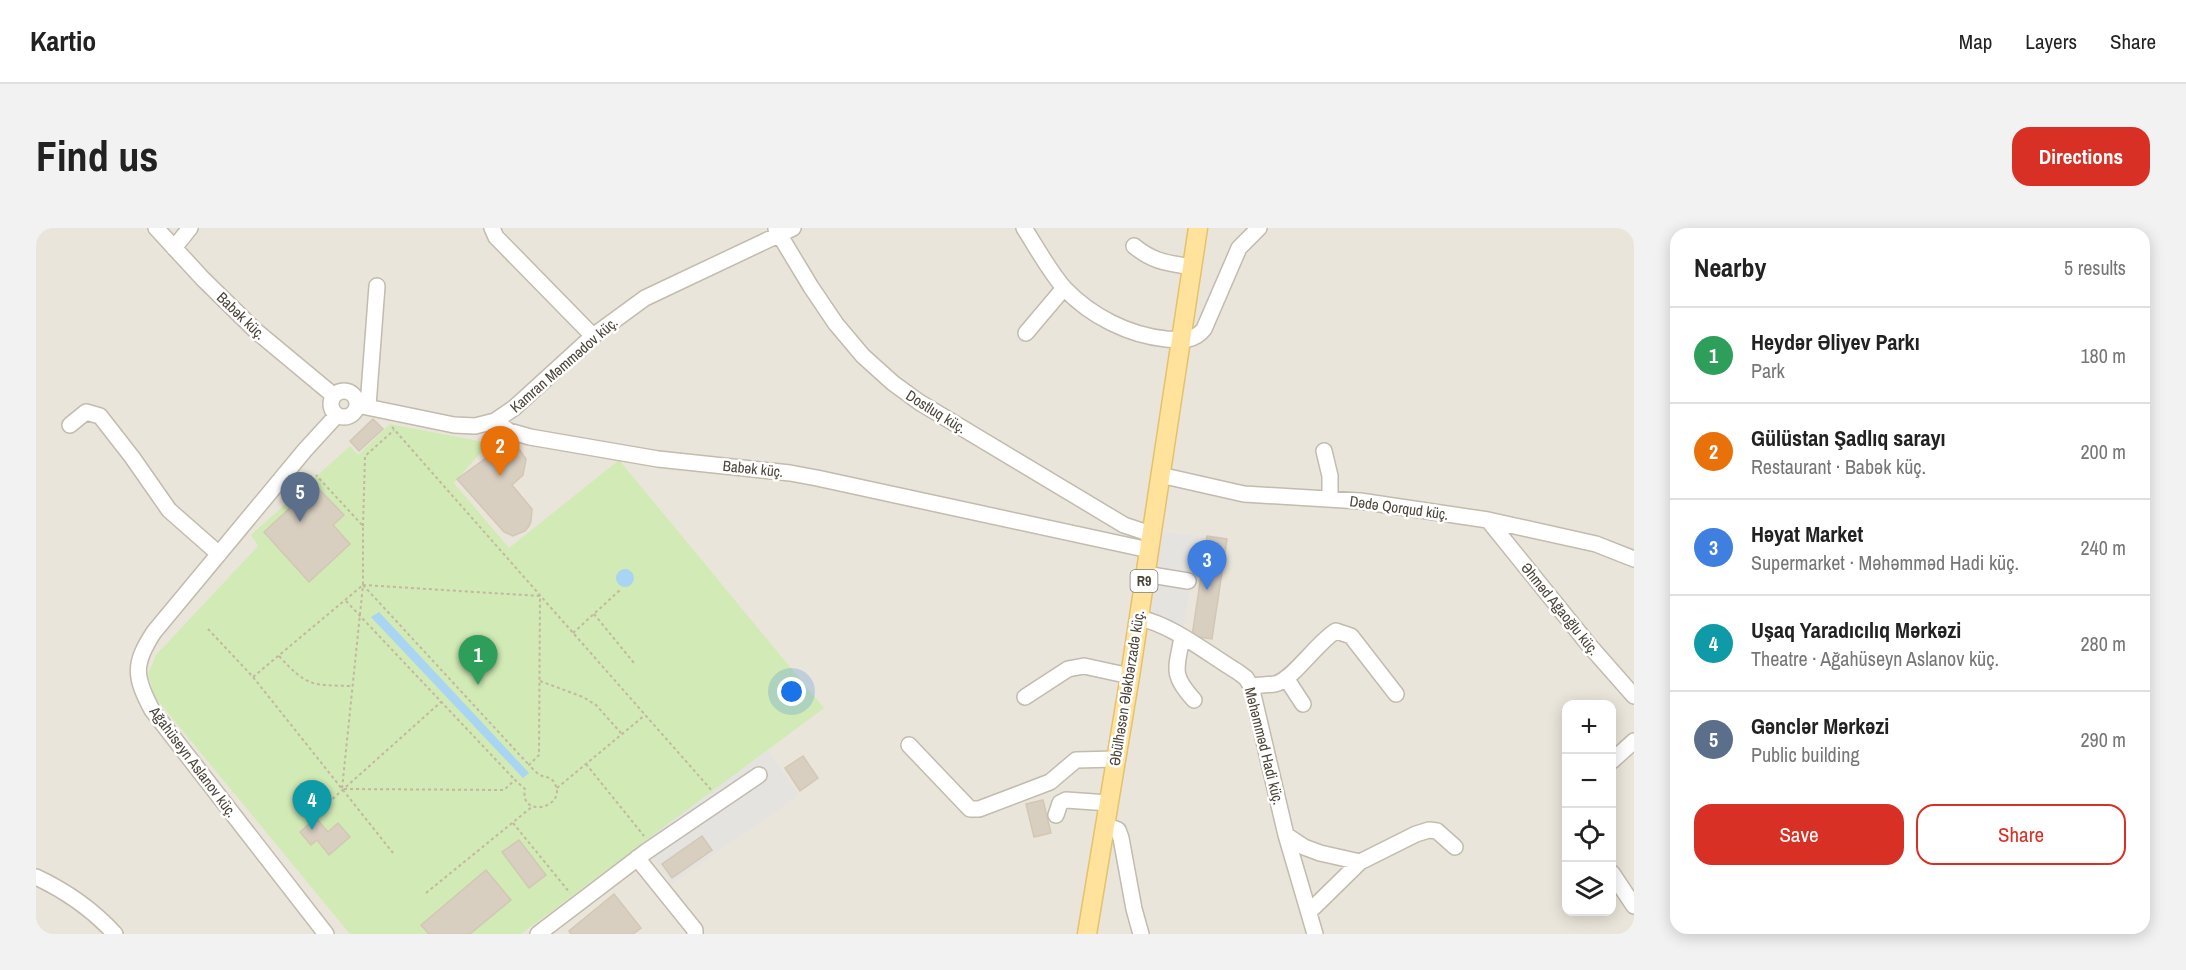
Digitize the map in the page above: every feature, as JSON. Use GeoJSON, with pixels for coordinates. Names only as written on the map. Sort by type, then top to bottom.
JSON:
{"type":"FeatureCollection","features":[{"type":"Feature","properties":{"kind":"main road","name":"Əbülhəsən Ələkbərzadə küç."},"geometry":{"type":"LineString","coordinates":[[1087,934],[1130,676],[1198,228]]}},
{"type":"Feature","properties":{"kind":"street","name":"Babək küç."},"geometry":{"type":"LineString","coordinates":[[156,228],[256,331],[333,395]]}},
{"type":"Feature","properties":{"kind":"street"},"geometry":{"type":"LineString","coordinates":[[174,248],[190,228]]}},
{"type":"Feature","properties":{"kind":"street"},"geometry":{"type":"LineString","coordinates":[[492,228],[496,237],[593,336]]}},
{"type":"Feature","properties":{"kind":"street","name":"Kamran Məmmədov küç."},"geometry":{"type":"LineString","coordinates":[[495,420],[514,408],[593,336],[645,298],[777,232],[793,228]]}},
{"type":"Feature","properties":{"kind":"street"},"geometry":{"type":"LineString","coordinates":[[1024,228],[1064,288],[1092,313],[1118,325],[1161,338],[1181,340],[1194,338],[1204,329],[1239,248],[1259,228]]}},
{"type":"Feature","properties":{"kind":"street","name":"Dostluq küç."},"geometry":{"type":"LineString","coordinates":[[777,232],[811,287],[851,342],[904,392],[1150,542]]}},
{"type":"Feature","properties":{"kind":"street"},"geometry":{"type":"LineString","coordinates":[[1134,246],[1156,261],[1192,267]]}},
{"type":"Feature","properties":{"kind":"street"},"geometry":{"type":"LineString","coordinates":[[377,286],[363,405],[350,416],[343,417],[332,410],[333,395],[339,391],[346,391],[352,393],[363,405],[454,425],[475,426],[495,420]]}},
{"type":"Feature","properties":{"kind":"street"},"geometry":{"type":"LineString","coordinates":[[1026,333],[1064,288]]}},
{"type":"Feature","properties":{"kind":"street"},"geometry":{"type":"LineString","coordinates":[[70,425],[87,412],[100,416],[169,510],[219,554]]}},
{"type":"Feature","properties":{"kind":"street","name":"Ağahüseyn Aslanov küç."},"geometry":{"type":"LineString","coordinates":[[326,934],[152,710],[140,687],[138,670],[141,652],[153,632],[337,415]]}},
{"type":"Feature","properties":{"kind":"street","name":"Babək küç."},"geometry":{"type":"LineString","coordinates":[[495,420],[509,431],[530,437],[670,460],[817,478],[1150,542]]}},
{"type":"Feature","properties":{"kind":"street"},"geometry":{"type":"LineString","coordinates":[[1324,451],[1330,476],[1329,499]]}},
{"type":"Feature","properties":{"kind":"street","name":"Dədə Qorqud küç."},"geometry":{"type":"LineString","coordinates":[[1160,475],[1244,494],[1360,501],[1488,520],[1596,544],[1634,559]]}},
{"type":"Feature","properties":{"kind":"street","name":"Əhməd Ağaoğlu küç."},"geometry":{"type":"LineString","coordinates":[[1488,520],[1589,645],[1634,696]]}},
{"type":"Feature","properties":{"kind":"street"},"geometry":{"type":"LineString","coordinates":[[1145,574],[1188,581]]}},
{"type":"Feature","properties":{"kind":"street","name":"Məhəmməd Hadi küç."},"geometry":{"type":"LineString","coordinates":[[1139,618],[1162,626],[1182,638],[1238,672],[1251,686],[1286,835],[1315,934]]}},
{"type":"Feature","properties":{"kind":"street"},"geometry":{"type":"LineString","coordinates":[[1251,686],[1276,684],[1286,678],[1336,631],[1344,632],[1356,641],[1396,694]]}},
{"type":"Feature","properties":{"kind":"street"},"geometry":{"type":"LineString","coordinates":[[1182,638],[1176,671],[1182,687],[1194,700]]}},
{"type":"Feature","properties":{"kind":"street"},"geometry":{"type":"LineString","coordinates":[[1025,697],[1068,669],[1084,666],[1130,676]]}},
{"type":"Feature","properties":{"kind":"street"},"geometry":{"type":"LineString","coordinates":[[1286,678],[1302,704]]}},
{"type":"Feature","properties":{"kind":"street"},"geometry":{"type":"LineString","coordinates":[[1616,757],[1634,741]]}},
{"type":"Feature","properties":{"kind":"street"},"geometry":{"type":"LineString","coordinates":[[909,745],[970,809],[979,809],[1039,788],[1050,782],[1076,760],[1116,759]]}},
{"type":"Feature","properties":{"kind":"street"},"geometry":{"type":"LineString","coordinates":[[538,934],[645,852],[759,775]]}},
{"type":"Feature","properties":{"kind":"street"},"geometry":{"type":"LineString","coordinates":[[1056,816],[1060,803],[1065,800],[1109,803]]}},
{"type":"Feature","properties":{"kind":"street"},"geometry":{"type":"LineString","coordinates":[[1105,825],[1118,830],[1121,838],[1141,934]]}},
{"type":"Feature","properties":{"kind":"street"},"geometry":{"type":"LineString","coordinates":[[1309,912],[1360,862],[1416,834],[1429,830],[1437,831],[1455,847]]}},
{"type":"Feature","properties":{"kind":"street"},"geometry":{"type":"LineString","coordinates":[[1286,835],[1304,847],[1320,853],[1360,862]]}},
{"type":"Feature","properties":{"kind":"street"},"geometry":{"type":"LineString","coordinates":[[645,852],[695,934]]}},
{"type":"Feature","properties":{"kind":"street"},"geometry":{"type":"LineString","coordinates":[[36,877],[92,910],[115,934]]}},
{"type":"Feature","properties":{"kind":"street"},"geometry":{"type":"LineString","coordinates":[[1616,880],[1634,906]]}},
{"type":"Feature","properties":{"kind":"path"},"geometry":{"type":"LineString","coordinates":[[390,424],[721,801]]}},
{"type":"Feature","properties":{"kind":"path"},"geometry":{"type":"LineString","coordinates":[[342,789],[363,585],[365,456],[394,430]]}},
{"type":"Feature","properties":{"kind":"path"},"geometry":{"type":"LineString","coordinates":[[316,475],[363,526]]}},
{"type":"Feature","properties":{"kind":"path"},"geometry":{"type":"LineString","coordinates":[[253,677],[363,585],[540,596]]}},
{"type":"Feature","properties":{"kind":"path"},"geometry":{"type":"LineString","coordinates":[[363,585],[539,775],[548,777],[557,788]]}},
{"type":"Feature","properties":{"kind":"path"},"geometry":{"type":"LineString","coordinates":[[573,633],[620,590]]}},
{"type":"Feature","properties":{"kind":"path"},"geometry":{"type":"LineString","coordinates":[[530,765],[539,755],[540,596]]}},
{"type":"Feature","properties":{"kind":"path"},"geometry":{"type":"LineString","coordinates":[[346,600],[525,789],[526,802],[533,806],[543,808],[549,805],[555,797],[557,788],[646,714]]}},
{"type":"Feature","properties":{"kind":"path"},"geometry":{"type":"LineString","coordinates":[[594,614],[634,663]]}},
{"type":"Feature","properties":{"kind":"path"},"geometry":{"type":"LineString","coordinates":[[208,629],[253,677],[393,853]]}},
{"type":"Feature","properties":{"kind":"path"},"geometry":{"type":"LineString","coordinates":[[279,656],[302,679],[317,685],[352,686]]}},
{"type":"Feature","properties":{"kind":"path"},"geometry":{"type":"LineString","coordinates":[[540,681],[583,697],[596,705],[622,734]]}},
{"type":"Feature","properties":{"kind":"path"},"geometry":{"type":"LineString","coordinates":[[318,811],[441,702]]}},
{"type":"Feature","properties":{"kind":"path"},"geometry":{"type":"LineString","coordinates":[[586,764],[645,852]]}},
{"type":"Feature","properties":{"kind":"path"},"geometry":{"type":"LineString","coordinates":[[342,789],[504,790],[515,780]]}},
{"type":"Feature","properties":{"kind":"path"},"geometry":{"type":"LineString","coordinates":[[426,893],[533,806]]}},
{"type":"Feature","properties":{"kind":"path"},"geometry":{"type":"LineString","coordinates":[[513,823],[578,903]]}},
{"type":"Feature","properties":{"kind":"shaded area"},"geometry":{"type":"Polygon","coordinates":[[[36,228],[1634,228],[1634,934],[36,934],[36,228]]]}},
{"type":"Feature","properties":{"kind":"shaded area"},"geometry":{"type":"Polygon","coordinates":[[[1160,532],[1199,536],[1183,630],[1147,609],[1160,532]]]}},
{"type":"Feature","properties":{"kind":"shaded area"},"geometry":{"type":"Polygon","coordinates":[[[768,750],[799,795],[672,884],[642,843],[768,750]]]}},
{"type":"Feature","properties":{"kind":"green space"},"geometry":{"type":"Polygon","coordinates":[[[390,424],[489,443],[454,483],[509,548],[619,460],[824,708],[521,934],[350,934],[154,696],[148,674],[156,655],[258,546],[251,535],[350,446],[358,455],[390,424]]]}},
{"type":"Feature","properties":{"kind":"water"},"geometry":{"type":"Polygon","coordinates":[[[621,569],[629,569],[634,574],[632,585],[621,587],[616,582],[616,574],[621,569]]]}},
{"type":"Feature","properties":{"kind":"water"},"geometry":{"type":"Polygon","coordinates":[[[379,612],[529,773],[523,778],[371,617],[379,612]]]}},
{"type":"Feature","properties":{"kind":"building"},"geometry":{"type":"Polygon","coordinates":[[[373,419],[383,429],[359,451],[350,441],[373,419]]]}},
{"type":"Feature","properties":{"kind":"building"},"geometry":{"type":"Polygon","coordinates":[[[507,446],[519,449],[526,459],[523,475],[512,485],[532,509],[529,526],[525,531],[513,536],[504,532],[457,479],[500,448],[507,446]]]}},
{"type":"Feature","properties":{"kind":"building"},"geometry":{"type":"Polygon","coordinates":[[[315,485],[344,515],[333,525],[350,544],[309,582],[264,532],[315,485]]]}},
{"type":"Feature","properties":{"kind":"building"},"geometry":{"type":"Polygon","coordinates":[[[1207,536],[1227,539],[1212,639],[1192,636],[1207,536]]]}},
{"type":"Feature","properties":{"kind":"building"},"geometry":{"type":"Polygon","coordinates":[[[803,756],[818,778],[800,791],[785,768],[803,756]]]}},
{"type":"Feature","properties":{"kind":"building"},"geometry":{"type":"Polygon","coordinates":[[[1043,800],[1051,833],[1034,837],[1026,804],[1043,800]]]}},
{"type":"Feature","properties":{"kind":"building"},"geometry":{"type":"Polygon","coordinates":[[[316,818],[328,832],[338,823],[350,837],[329,855],[317,840],[311,845],[300,832],[316,818]]]}},
{"type":"Feature","properties":{"kind":"building"},"geometry":{"type":"Polygon","coordinates":[[[702,836],[712,850],[672,878],[662,864],[702,836]]]}},
{"type":"Feature","properties":{"kind":"building"},"geometry":{"type":"Polygon","coordinates":[[[519,840],[546,875],[529,888],[502,852],[519,840]]]}},
{"type":"Feature","properties":{"kind":"building"},"geometry":{"type":"Polygon","coordinates":[[[486,870],[511,900],[470,934],[429,934],[421,925],[486,870]]]}},
{"type":"Feature","properties":{"kind":"building"},"geometry":{"type":"Polygon","coordinates":[[[614,894],[641,928],[633,934],[571,934],[569,931],[614,894]]]}},
{"type":"Feature","properties":{"kind":"place","name":"Gülüstan Şadlıq sarayı"},"geometry":{"type":"Point","coordinates":[500,476]}},
{"type":"Feature","properties":{"kind":"place","name":"Gənclər Mərkəzi"},"geometry":{"type":"Point","coordinates":[300,522]}},
{"type":"Feature","properties":{"kind":"place","name":"Həyat Market"},"geometry":{"type":"Point","coordinates":[1207,590]}},
{"type":"Feature","properties":{"kind":"place","name":"Heydər Əliyev Parkı"},"geometry":{"type":"Point","coordinates":[478,685]}},
{"type":"Feature","properties":{"kind":"place","name":"Uşaq Yaradıcılıq Mərkəzi"},"geometry":{"type":"Point","coordinates":[312,830]}}]}
